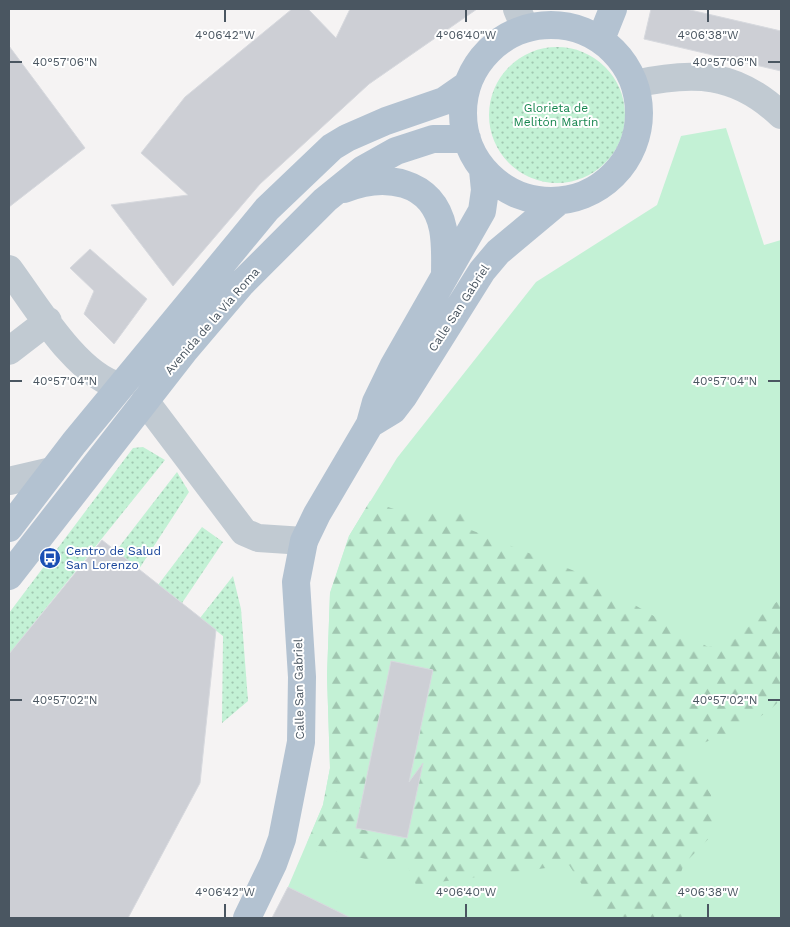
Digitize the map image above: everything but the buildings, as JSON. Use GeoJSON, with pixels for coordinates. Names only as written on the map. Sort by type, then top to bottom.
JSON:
{"type":"FeatureCollection","features":[{"type":"Feature","properties":{"kind":"main road"},"geometry":{"type":"LineString","coordinates":[[600,39],[613,9]]}},
{"type":"Feature","properties":{"kind":"main road"},"geometry":{"type":"LineString","coordinates":[[567,17],[577,28],[600,39],[621,58],[635,84],[640,117],[638,135],[631,152],[621,168],[593,191],[577,198],[559,201],[540,201],[523,197],[506,189],[484,170],[474,156],[466,139],[463,120],[467,85],[481,58],[521,18],[567,17]]}},
{"type":"Feature","properties":{"kind":"main road"},"geometry":{"type":"LineString","coordinates":[[9,528],[120,386],[267,209],[332,147],[347,138],[386,121],[444,101],[467,85]]}},
{"type":"Feature","properties":{"kind":"main road","name":"Avenida de la Vía Roma"},"geometry":{"type":"LineString","coordinates":[[9,576],[19,550],[242,283],[333,193],[362,170],[396,151],[433,139],[466,139]]}},
{"type":"Feature","properties":{"kind":"main road","name":"Calle San Gabriel"},"geometry":{"type":"LineString","coordinates":[[247,918],[273,864],[282,839],[301,742],[302,677],[296,582],[304,541],[317,514],[370,424],[383,385],[482,211],[485,190],[484,170]]}},
{"type":"Feature","properties":{"kind":"main road"},"geometry":{"type":"LineString","coordinates":[[333,193],[373,180],[390,180],[416,189],[429,201],[440,218],[445,247],[445,276]]}},
{"type":"Feature","properties":{"kind":"main road","name":"Calle San Gabriel"},"geometry":{"type":"LineString","coordinates":[[370,424],[392,410],[403,397],[491,259],[559,201]]}},
{"type":"Feature","properties":{"kind":"street"},"geometry":{"type":"LineString","coordinates":[[635,84],[689,76],[722,80],[742,86],[761,96],[781,114]]}},
{"type":"Feature","properties":{"kind":"street"},"geometry":{"type":"LineString","coordinates":[[9,269],[70,352],[87,368],[104,380],[120,386]]}},
{"type":"Feature","properties":{"kind":"street"},"geometry":{"type":"LineString","coordinates":[[9,351],[48,321]]}},
{"type":"Feature","properties":{"kind":"street"},"geometry":{"type":"LineString","coordinates":[[145,401],[244,532],[258,538],[304,541]]}},
{"type":"Feature","properties":{"kind":"street"},"geometry":{"type":"LineString","coordinates":[[9,481],[52,471]]}},
{"type":"Feature","properties":{"kind":"green space","name":"Glorieta de Melitón Martín"},"geometry":{"type":"Polygon","coordinates":[[[557,47],[583,52],[605,67],[620,89],[625,115],[620,141],[605,163],[583,178],[557,183],[531,178],[509,163],[494,141],[489,115],[494,89],[509,67],[531,52],[557,47]]]}},
{"type":"Feature","properties":{"kind":"green space"},"geometry":{"type":"Polygon","coordinates":[[[726,128],[764,245],[781,240],[781,918],[350,918],[288,887],[323,805],[330,768],[327,676],[330,593],[349,536],[397,458],[536,282],[657,205],[681,136],[726,128]]]}},
{"type":"Feature","properties":{"kind":"green space"},"geometry":{"type":"Polygon","coordinates":[[[143,447],[165,460],[9,654],[9,613],[133,448],[143,447]]]}},
{"type":"Feature","properties":{"kind":"green space"},"geometry":{"type":"Polygon","coordinates":[[[177,472],[189,492],[139,569],[116,551],[177,472]]]}},
{"type":"Feature","properties":{"kind":"green space"},"geometry":{"type":"Polygon","coordinates":[[[370,501],[400,511],[465,513],[471,530],[577,572],[708,647],[731,642],[781,598],[781,699],[760,717],[748,724],[683,751],[711,795],[717,830],[684,864],[675,889],[695,918],[604,918],[569,865],[416,885],[405,860],[394,867],[307,843],[323,805],[330,768],[327,676],[330,593],[349,536],[370,501]]]}},
{"type":"Feature","properties":{"kind":"green space"},"geometry":{"type":"Polygon","coordinates":[[[202,527],[223,542],[182,603],[158,585],[202,527]]]}},
{"type":"Feature","properties":{"kind":"green space"},"geometry":{"type":"Polygon","coordinates":[[[233,576],[241,609],[248,701],[222,723],[223,636],[200,618],[233,576]]]}},
{"type":"Feature","properties":{"kind":"place","name":"Centro de Salud San Lorenzo"},"geometry":{"type":"Point","coordinates":[50,558]}}]}
